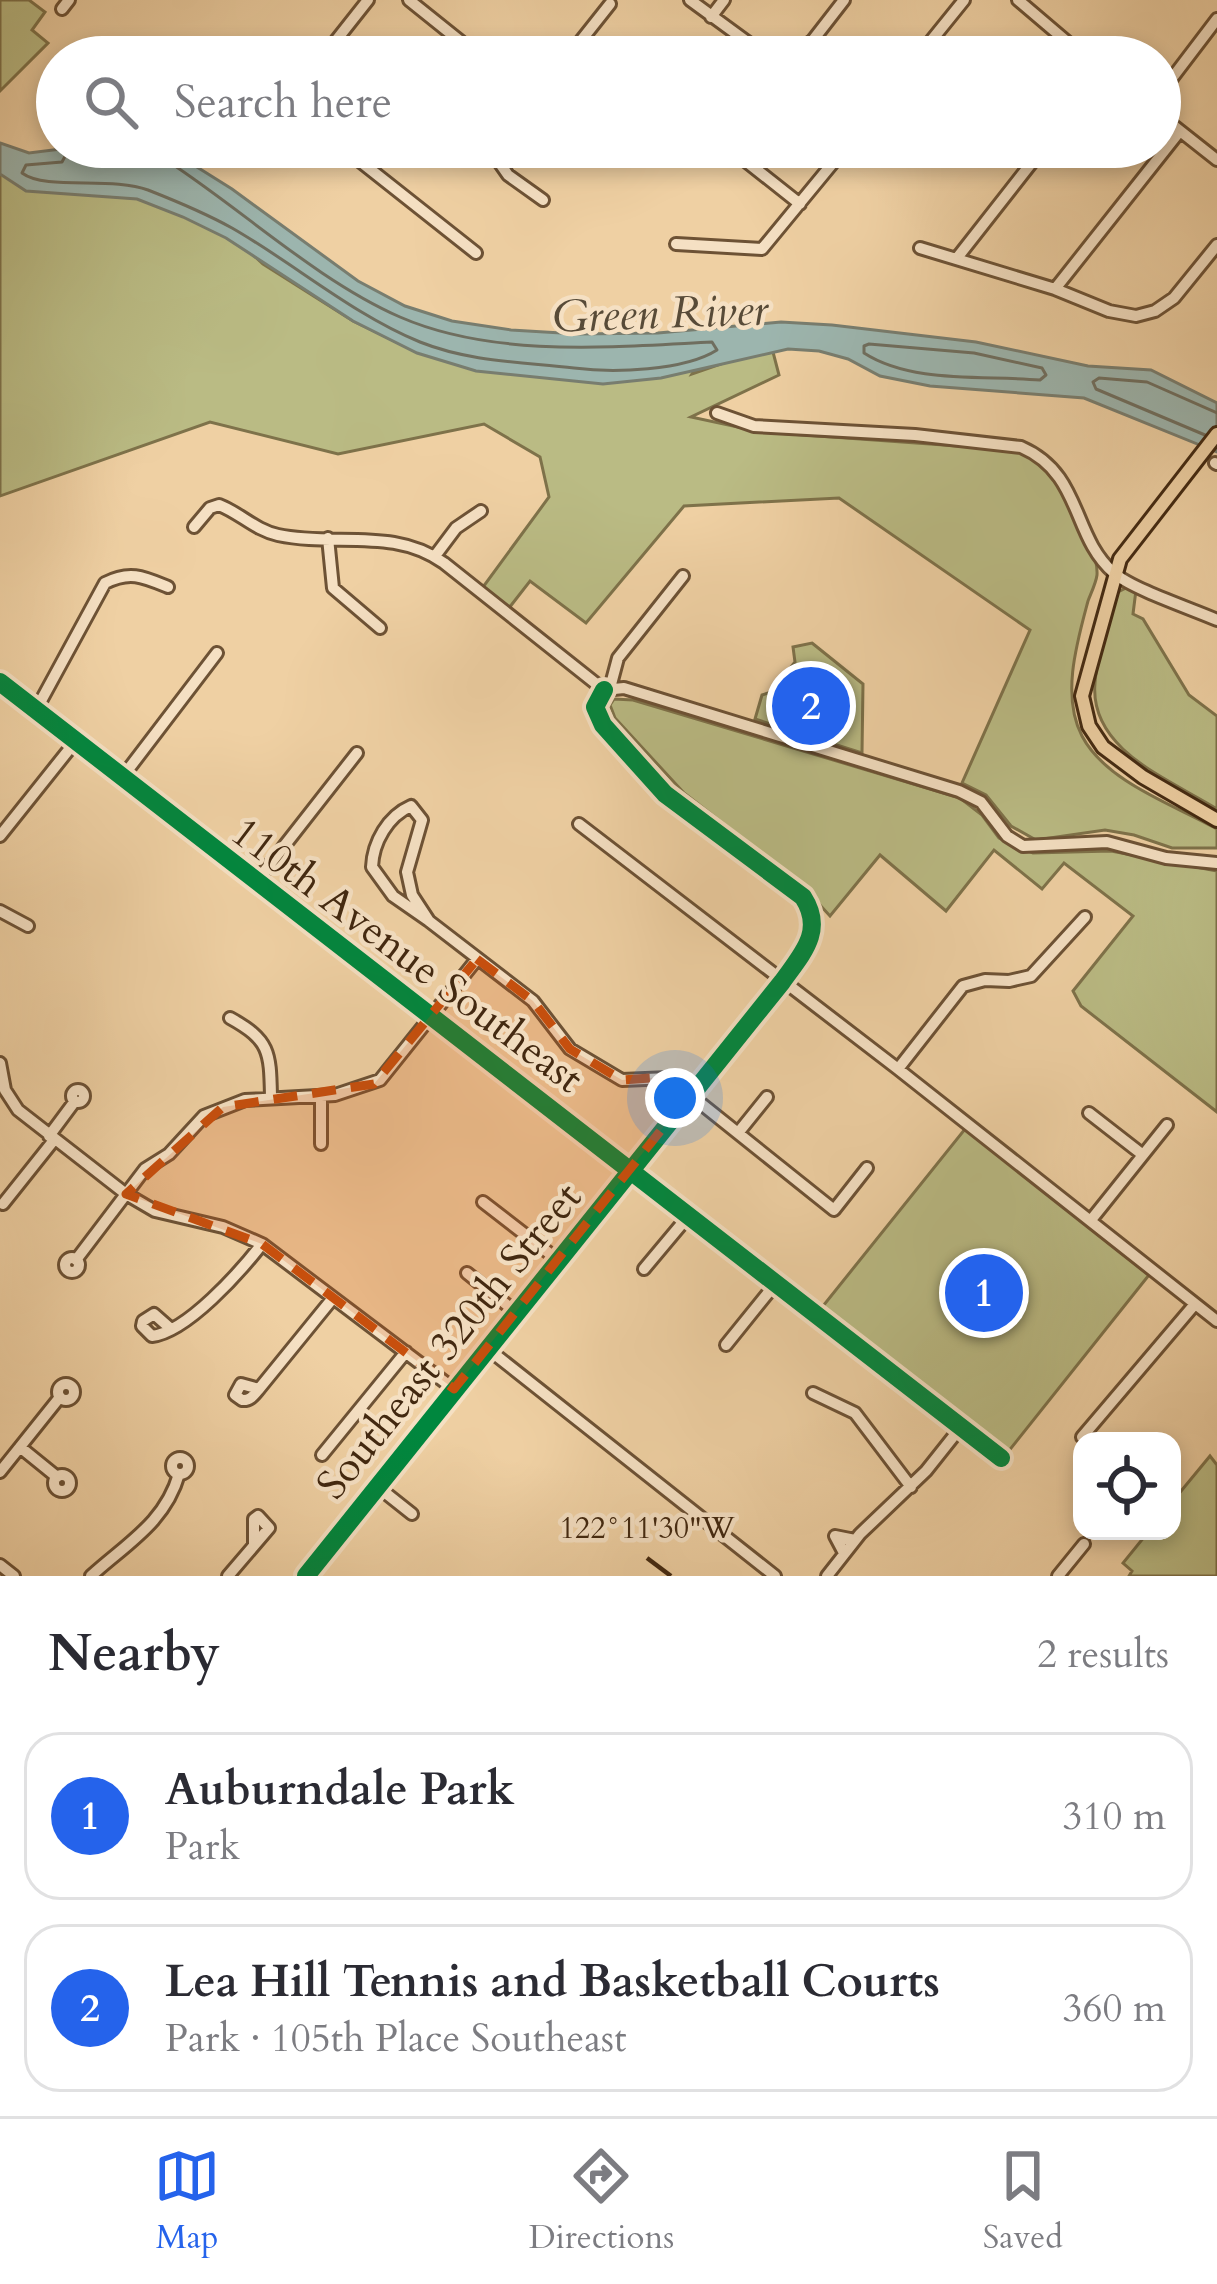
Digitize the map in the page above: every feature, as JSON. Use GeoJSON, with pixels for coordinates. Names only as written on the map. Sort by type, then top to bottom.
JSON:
{"type":"FeatureCollection","features":[{"type":"Feature","properties":{"kind":"main road"},"geometry":{"type":"LineString","coordinates":[[1217,434],[1128,547],[1115,574],[1082,696],[1089,726],[1114,757],[1217,820]]}},
{"type":"Feature","properties":{"kind":"street"},"geometry":{"type":"LineString","coordinates":[[340,36],[368,0]]}},
{"type":"Feature","properties":{"kind":"street"},"geometry":{"type":"LineString","coordinates":[[409,0],[454,36]]}},
{"type":"Feature","properties":{"kind":"street"},"geometry":{"type":"LineString","coordinates":[[690,0],[738,36]]}},
{"type":"Feature","properties":{"kind":"street"},"geometry":{"type":"LineString","coordinates":[[710,17],[724,0]]}},
{"type":"Feature","properties":{"kind":"street"},"geometry":{"type":"LineString","coordinates":[[816,36],[844,0]]}},
{"type":"Feature","properties":{"kind":"street"},"geometry":{"type":"LineString","coordinates":[[935,36],[964,0]]}},
{"type":"Feature","properties":{"kind":"street"},"geometry":{"type":"LineString","coordinates":[[1018,0],[1060,36]]}},
{"type":"Feature","properties":{"kind":"street"},"geometry":{"type":"LineString","coordinates":[[585,36],[610,4]]}},
{"type":"Feature","properties":{"kind":"street"},"geometry":{"type":"LineString","coordinates":[[1181,66],[1217,19]]}},
{"type":"Feature","properties":{"kind":"street"},"geometry":{"type":"LineString","coordinates":[[1181,132],[1217,160]]}},
{"type":"Feature","properties":{"kind":"street"},"geometry":{"type":"LineString","coordinates":[[369,168],[476,253]]}},
{"type":"Feature","properties":{"kind":"street"},"geometry":{"type":"LineString","coordinates":[[501,168],[543,200]]}},
{"type":"Feature","properties":{"kind":"street"},"geometry":{"type":"LineString","coordinates":[[755,168],[800,204]]}},
{"type":"Feature","properties":{"kind":"street"},"geometry":{"type":"LineString","coordinates":[[676,244],[762,249],[829,168]]}},
{"type":"Feature","properties":{"kind":"street"},"geometry":{"type":"LineString","coordinates":[[957,258],[1028,168]]}},
{"type":"Feature","properties":{"kind":"street"},"geometry":{"type":"LineString","coordinates":[[1055,289],[1151,168]]}},
{"type":"Feature","properties":{"kind":"street"},"geometry":{"type":"LineString","coordinates":[[920,248],[1130,316],[1159,310],[1181,291],[1217,244]]}},
{"type":"Feature","properties":{"kind":"street"},"geometry":{"type":"LineString","coordinates":[[717,413],[754,426],[915,435],[1021,447],[1057,472],[1093,545],[1115,574],[1217,620]]}},
{"type":"Feature","properties":{"kind":"street"},"geometry":{"type":"LineString","coordinates":[[194,527],[221,505],[272,534],[398,542],[435,556],[607,689],[638,692],[959,791],[981,802],[1007,836],[1024,846],[1107,842],[1166,858],[1217,863]]}},
{"type":"Feature","properties":{"kind":"street"},"geometry":{"type":"LineString","coordinates":[[435,556],[456,528],[481,511]]}},
{"type":"Feature","properties":{"kind":"street"},"geometry":{"type":"LineString","coordinates":[[328,538],[334,588],[380,628]]}},
{"type":"Feature","properties":{"kind":"street"},"geometry":{"type":"LineString","coordinates":[[36,710],[105,583],[122,574],[136,574],[169,587]]}},
{"type":"Feature","properties":{"kind":"street"},"geometry":{"type":"LineString","coordinates":[[607,689],[618,658],[682,576]]}},
{"type":"Feature","properties":{"kind":"street"},"geometry":{"type":"LineString","coordinates":[[121,779],[218,653]]}},
{"type":"Feature","properties":{"kind":"street","name":"110th Avenue Southeast"},"geometry":{"type":"LineString","coordinates":[[0,682],[1001,1458]]}},
{"type":"Feature","properties":{"kind":"street","name":"Southeast 320th Street"},"geometry":{"type":"LineString","coordinates":[[306,1576],[808,947],[814,919],[798,892],[703,826],[654,783],[598,716],[597,699],[607,689]]}},
{"type":"Feature","properties":{"kind":"street"},"geometry":{"type":"LineString","coordinates":[[0,836],[74,742]]}},
{"type":"Feature","properties":{"kind":"street"},"geometry":{"type":"LineString","coordinates":[[256,882],[357,753]]}},
{"type":"Feature","properties":{"kind":"street"},"geometry":{"type":"LineString","coordinates":[[429,921],[412,896],[407,872],[422,820],[411,806],[395,816],[382,834],[372,867],[393,896],[533,1001],[570,1049],[622,1080],[664,1077],[834,1210],[867,1168]]}},
{"type":"Feature","properties":{"kind":"street"},"geometry":{"type":"LineString","coordinates":[[579,824],[1217,1322]]}},
{"type":"Feature","properties":{"kind":"street"},"geometry":{"type":"LineString","coordinates":[[0,911],[28,926]]}},
{"type":"Feature","properties":{"kind":"street"},"geometry":{"type":"LineString","coordinates":[[898,1069],[963,986],[1031,976],[1084,917]]}},
{"type":"Feature","properties":{"kind":"street"},"geometry":{"type":"LineString","coordinates":[[76,1260],[145,1169],[172,1152],[204,1116],[232,1104],[272,1096],[350,1092],[380,1080],[477,959]]}},
{"type":"Feature","properties":{"kind":"street"},"geometry":{"type":"LineString","coordinates":[[230,1018],[254,1030],[264,1044],[270,1057],[272,1096]]}},
{"type":"Feature","properties":{"kind":"street"},"geometry":{"type":"LineString","coordinates":[[0,1063],[2,1086],[18,1110],[126,1194],[155,1211],[223,1227],[262,1244],[454,1389]]}},
{"type":"Feature","properties":{"kind":"street"},"geometry":{"type":"LineString","coordinates":[[321,1096],[321,1144]]}},
{"type":"Feature","properties":{"kind":"street"},"geometry":{"type":"LineString","coordinates":[[738,1133],[767,1097]]}},
{"type":"Feature","properties":{"kind":"street"},"geometry":{"type":"LineString","coordinates":[[1,1206],[75,1101]]}},
{"type":"Feature","properties":{"kind":"street"},"geometry":{"type":"LineString","coordinates":[[1089,1113],[1143,1155]]}},
{"type":"Feature","properties":{"kind":"street"},"geometry":{"type":"LineString","coordinates":[[1091,1220],[1167,1125]]}},
{"type":"Feature","properties":{"kind":"street"},"geometry":{"type":"LineString","coordinates":[[483,1202],[558,1260]]}},
{"type":"Feature","properties":{"kind":"street"},"geometry":{"type":"LineString","coordinates":[[644,1269],[690,1214]]}},
{"type":"Feature","properties":{"kind":"street"},"geometry":{"type":"LineString","coordinates":[[171,1328],[226,1287],[262,1244]]}},
{"type":"Feature","properties":{"kind":"street"},"geometry":{"type":"LineString","coordinates":[[467,1273],[517,1312]]}},
{"type":"Feature","properties":{"kind":"street"},"geometry":{"type":"LineString","coordinates":[[726,1345],[776,1283]]}},
{"type":"Feature","properties":{"kind":"street"},"geometry":{"type":"LineString","coordinates":[[259,1389],[333,1298]]}},
{"type":"Feature","properties":{"kind":"street"},"geometry":{"type":"LineString","coordinates":[[1086,1432],[1195,1304]]}},
{"type":"Feature","properties":{"kind":"street"},"geometry":{"type":"LineString","coordinates":[[488,1349],[775,1576]]}},
{"type":"Feature","properties":{"kind":"street"},"geometry":{"type":"LineString","coordinates":[[322,1455],[406,1352]]}},
{"type":"Feature","properties":{"kind":"street"},"geometry":{"type":"LineString","coordinates":[[813,1394],[840,1402],[855,1413],[911,1487]]}},
{"type":"Feature","properties":{"kind":"street"},"geometry":{"type":"LineString","coordinates":[[0,1472],[60,1397]]}},
{"type":"Feature","properties":{"kind":"street"},"geometry":{"type":"LineString","coordinates":[[827,1576],[961,1426]]}},
{"type":"Feature","properties":{"kind":"street"},"geometry":{"type":"LineString","coordinates":[[20,1447],[56,1478]]}},
{"type":"Feature","properties":{"kind":"street"},"geometry":{"type":"LineString","coordinates":[[91,1576],[151,1526],[174,1491],[179,1474]]}},
{"type":"Feature","properties":{"kind":"street"},"geometry":{"type":"LineString","coordinates":[[378,1486],[412,1514]]}},
{"type":"Feature","properties":{"kind":"street"},"geometry":{"type":"LineString","coordinates":[[823,1527],[855,1540]]}},
{"type":"Feature","properties":{"kind":"street"},"geometry":{"type":"LineString","coordinates":[[835,1535],[844,1553]]}},
{"type":"Feature","properties":{"kind":"street"},"geometry":{"type":"LineString","coordinates":[[1058,1576],[1084,1544]]}},
{"type":"Feature","properties":{"kind":"street"},"geometry":{"type":"LineString","coordinates":[[228,1576],[254,1545]]}},
{"type":"Feature","properties":{"kind":"highlighted area"},"geometry":{"type":"Polygon","coordinates":[[[477,959],[533,1001],[570,1049],[622,1080],[664,1077],[690,1094],[454,1389],[262,1244],[126,1194],[223,1107],[374,1084],[477,959]]]}},
{"type":"Feature","properties":{"kind":"green space"},"geometry":{"type":"Polygon","coordinates":[[[0,0],[29,0],[45,12],[32,30],[39,36],[36,55],[0,91],[0,0]]]}},
{"type":"Feature","properties":{"kind":"green space"},"geometry":{"type":"Polygon","coordinates":[[[0,169],[159,169],[263,264],[353,321],[419,353],[701,359],[692,374],[773,352],[779,375],[691,417],[761,432],[986,448],[1031,457],[1064,493],[1096,562],[1073,669],[1073,704],[1082,736],[1107,767],[1124,779],[1217,829],[1217,848],[1172,848],[1105,830],[1036,840],[1011,826],[986,795],[962,783],[1030,630],[839,498],[684,506],[586,623],[530,581],[509,608],[483,587],[549,497],[540,457],[484,424],[338,454],[210,422],[0,496],[0,169]]]}},
{"type":"Feature","properties":{"kind":"green space"},"geometry":{"type":"Polygon","coordinates":[[[1128,587],[1136,590],[1133,614],[1143,619],[1189,695],[1217,716],[1217,809],[1136,760],[1105,727],[1095,683],[1118,592],[1128,587]]]}},
{"type":"Feature","properties":{"kind":"green space"},"geometry":{"type":"Polygon","coordinates":[[[812,643],[863,684],[862,753],[755,719],[762,695],[771,692],[795,662],[793,647],[812,643]]]}},
{"type":"Feature","properties":{"kind":"green space"},"geometry":{"type":"Polygon","coordinates":[[[614,699],[633,700],[960,798],[982,815],[999,838],[1033,853],[1111,851],[1217,871],[1217,1112],[1081,1006],[1073,991],[1133,916],[1064,863],[1042,889],[994,850],[946,911],[880,855],[830,916],[800,883],[684,793],[615,718],[610,705],[614,699]]]}},
{"type":"Feature","properties":{"kind":"green space"},"geometry":{"type":"Polygon","coordinates":[[[965,1129],[1149,1275],[1004,1457],[819,1311],[965,1129]]]}},
{"type":"Feature","properties":{"kind":"green space"},"geometry":{"type":"Polygon","coordinates":[[[1210,1456],[1217,1465],[1217,1576],[1129,1576],[1132,1571],[1123,1563],[1142,1540],[1181,1540],[1181,1491],[1210,1456]]]}},
{"type":"Feature","properties":{"kind":"water","name":"Green River"},"geometry":{"type":"Polygon","coordinates":[[[0,143],[36,152],[36,168],[198,168],[358,281],[405,306],[452,321],[578,334],[658,333],[781,322],[832,325],[976,342],[1088,366],[1151,370],[1217,403],[1217,452],[1084,398],[930,386],[880,376],[819,351],[788,349],[661,378],[603,384],[476,371],[417,353],[353,321],[226,238],[183,217],[137,199],[26,191],[0,174],[0,143]]]}},
{"type":"Feature","properties":{"kind":"cycle path"},"geometry":{"type":"LineString","coordinates":[[0,682],[1001,1458]]}},
{"type":"Feature","properties":{"kind":"cycle path"},"geometry":{"type":"LineString","coordinates":[[306,1576],[782,982],[808,942],[812,921],[803,897],[665,794],[603,725],[595,707],[604,690]]}},
{"type":"Feature","properties":{"kind":"place","name":"Lea Hill Tennis and Basketball Courts"},"geometry":{"type":"Point","coordinates":[811,706]}},
{"type":"Feature","properties":{"kind":"place","name":"Auburndale Park"},"geometry":{"type":"Point","coordinates":[984,1293]}}]}
